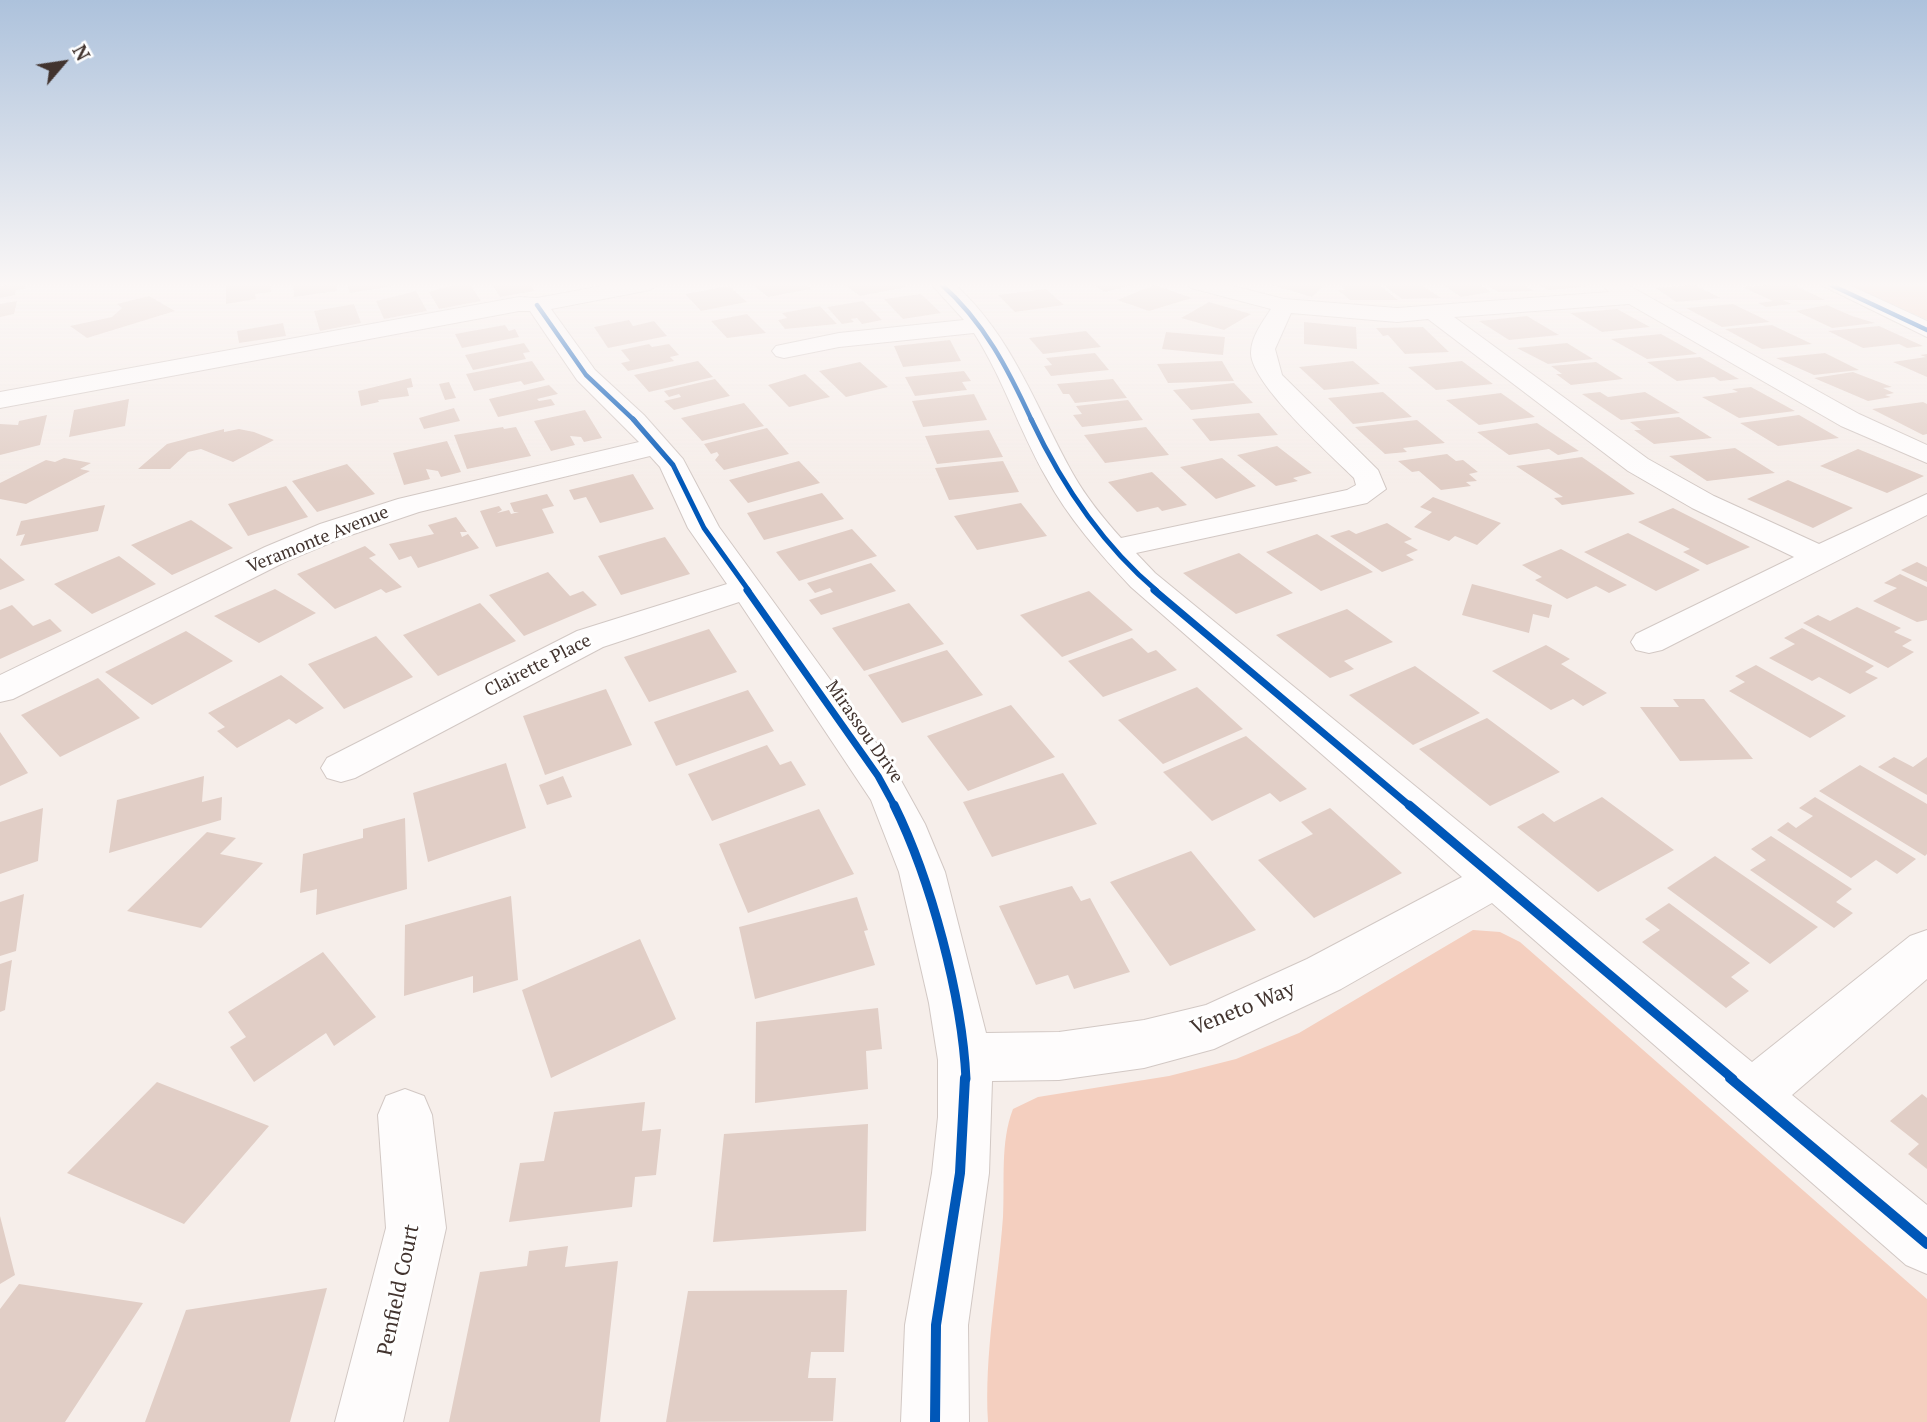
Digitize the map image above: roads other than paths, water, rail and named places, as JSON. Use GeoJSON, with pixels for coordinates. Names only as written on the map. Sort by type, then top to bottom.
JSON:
{"type":"FeatureCollection","features":[{"type":"Feature","properties":{"kind":"street"},"geometry":{"type":"LineString","coordinates":[[0,400],[268,350]]}},
{"type":"Feature","properties":{"kind":"street"},"geometry":{"type":"LineString","coordinates":[[0,409],[317,350]]}},
{"type":"Feature","properties":{"kind":"street","name":"Mirassou Drive"},"geometry":{"type":"LineString","coordinates":[[569,350],[586,375],[673,465],[704,528],[878,776],[902,817],[936,914],[963,1036],[966,1091],[956,1208],[938,1314],[935,1422]]}},
{"type":"Feature","properties":{"kind":"street"},"geometry":{"type":"LineString","coordinates":[[993,350],[1060,477],[1112,549],[1143,580],[1927,1244]]}},
{"type":"Feature","properties":{"kind":"street"},"geometry":{"type":"LineString","coordinates":[[1112,549],[1356,497],[1371,489],[1368,476],[1271,378],[1261,362],[1263,350]]}},
{"type":"Feature","properties":{"kind":"street"},"geometry":{"type":"LineString","coordinates":[[1484,350],[1638,465],[1703,502],[1820,557]]}},
{"type":"Feature","properties":{"kind":"street"},"geometry":{"type":"LineString","coordinates":[[1728,350],[1850,420],[1927,455]]}},
{"type":"Feature","properties":{"kind":"street","name":"Veramonte Avenue"},"geometry":{"type":"LineString","coordinates":[[0,690],[276,554],[352,523],[409,505],[657,446]]}},
{"type":"Feature","properties":{"kind":"street"},"geometry":{"type":"LineString","coordinates":[[1649,642],[1927,503]]}},
{"type":"Feature","properties":{"kind":"street","name":"Clairette Place"},"geometry":{"type":"LineString","coordinates":[[341,768],[590,639],[746,589]]}},
{"type":"Feature","properties":{"kind":"street","name":"Veneto Way"},"geometry":{"type":"LineString","coordinates":[[964,1057],[1059,1056],[1144,1044],[1214,1026],[1324,974],[1497,879]]}},
{"type":"Feature","properties":{"kind":"street"},"geometry":{"type":"LineString","coordinates":[[1751,1096],[1927,950]]}},
{"type":"Feature","properties":{"kind":"street","name":"Penfield Court"},"geometry":{"type":"LineString","coordinates":[[369,1422],[416,1228],[405,1115]]}}]}
